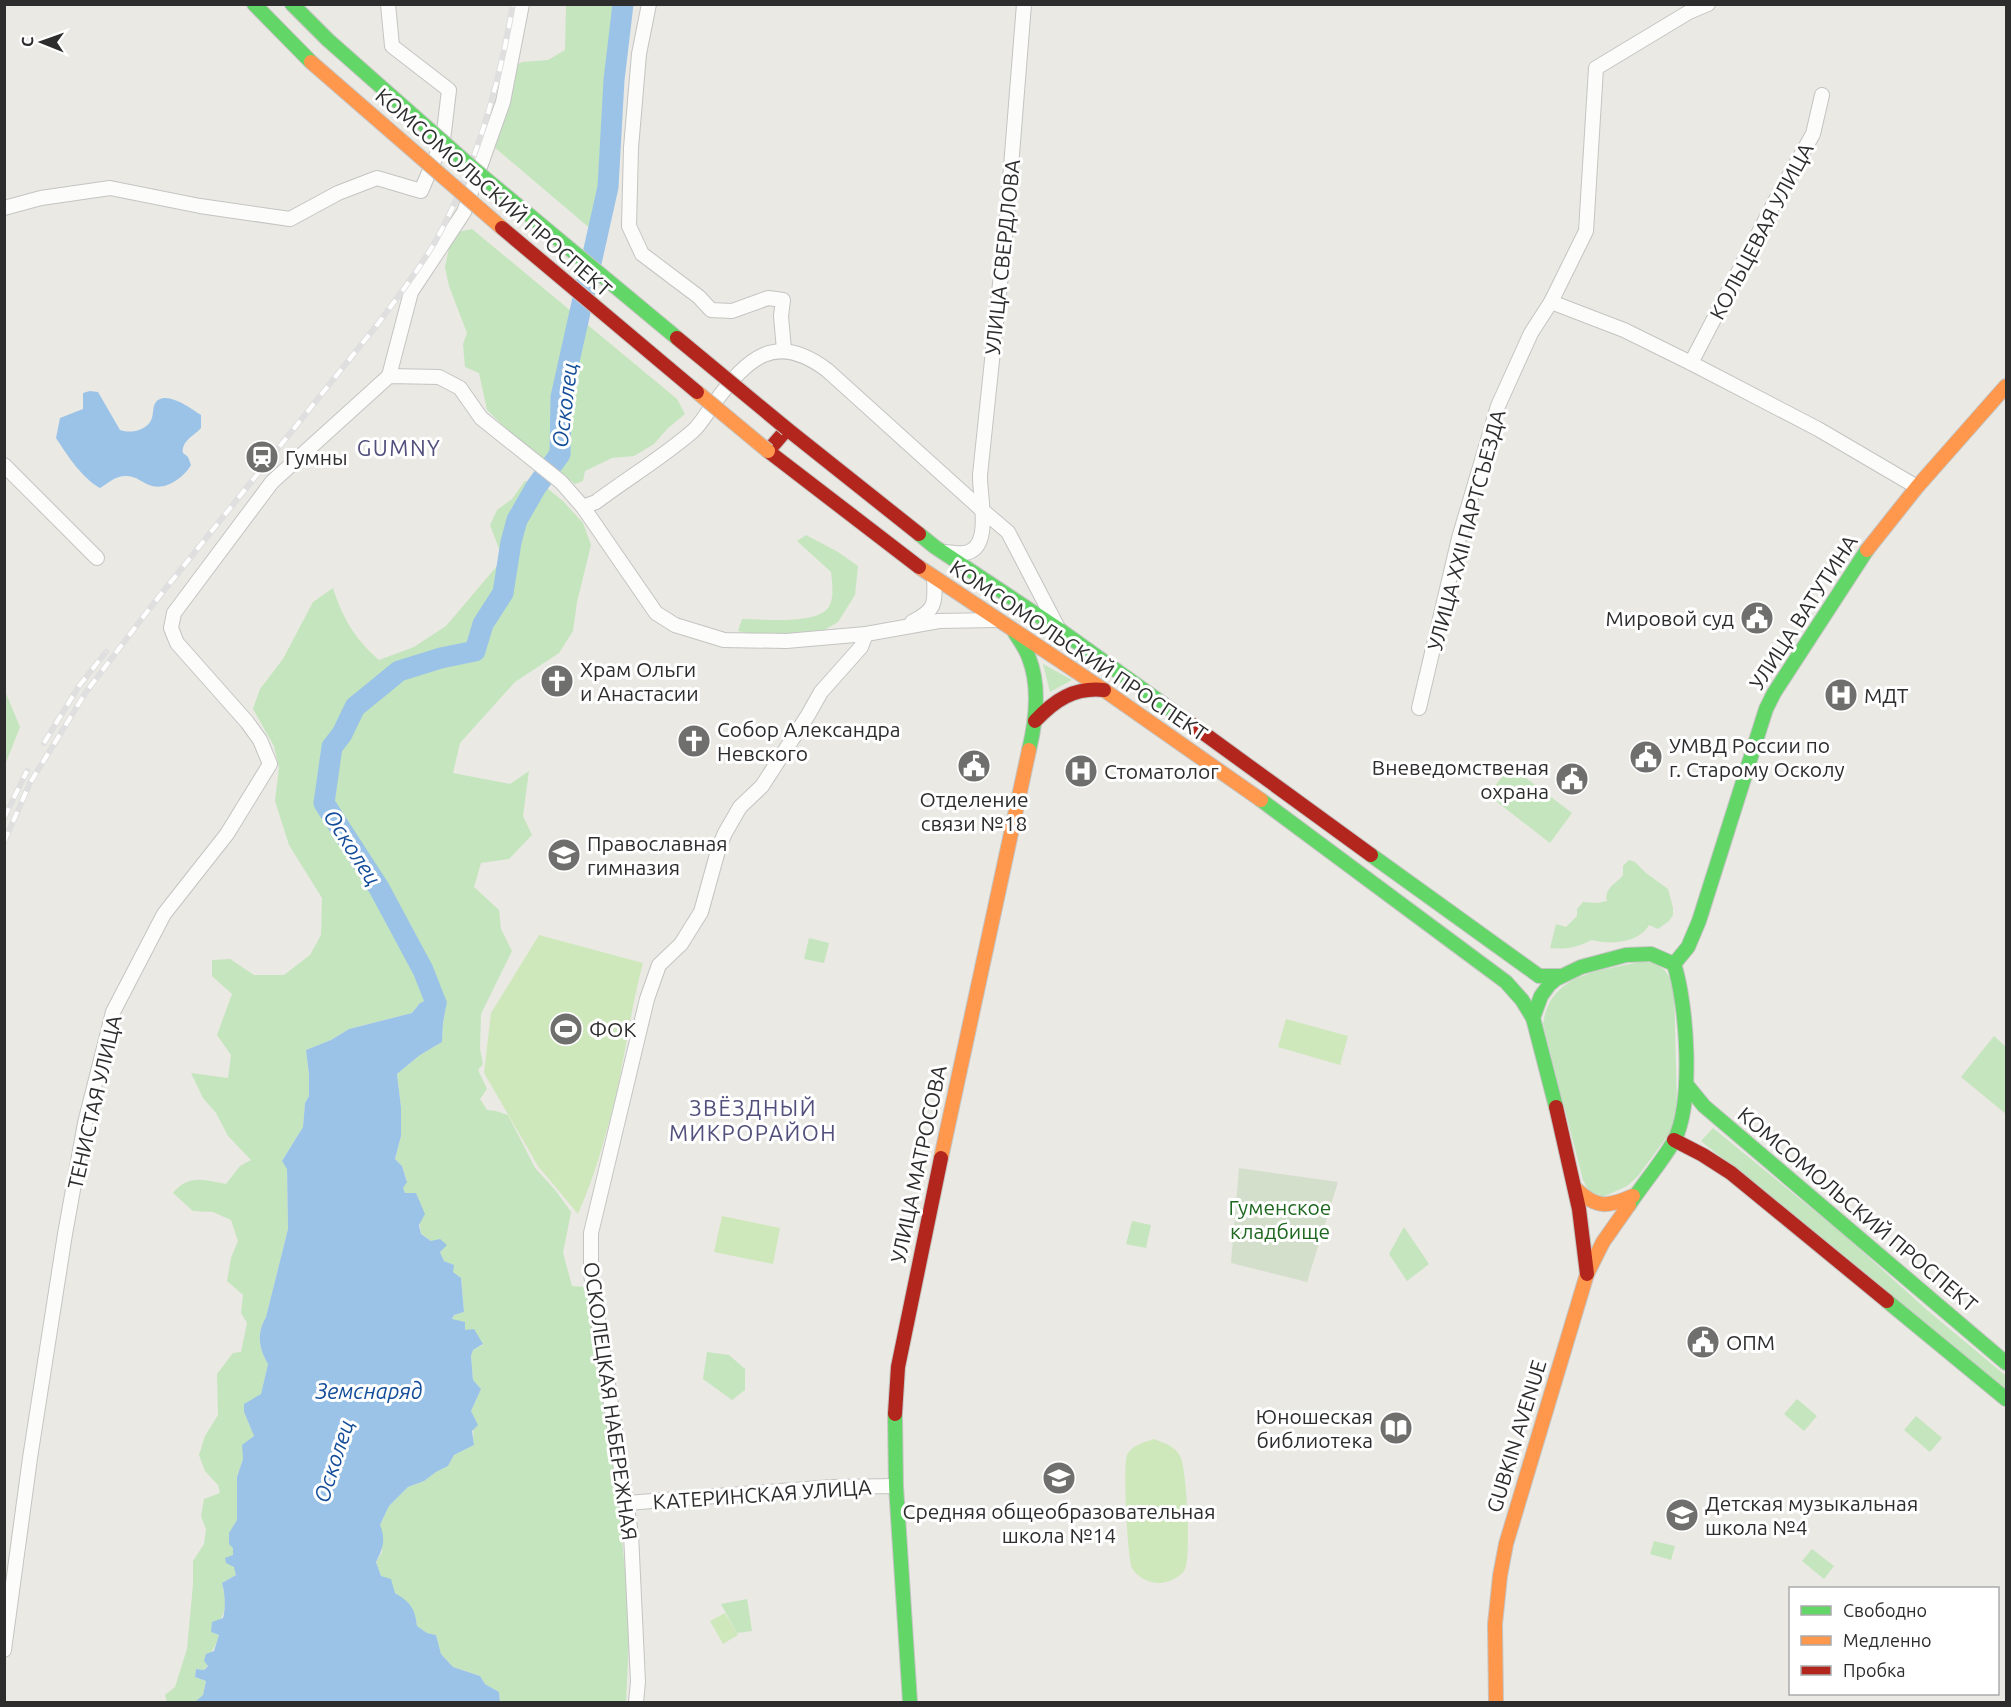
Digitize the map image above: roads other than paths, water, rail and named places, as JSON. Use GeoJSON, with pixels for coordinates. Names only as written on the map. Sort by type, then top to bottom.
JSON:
{"type":"FeatureCollection","features":[{"type":"Feature","properties":{"kind":"main road","name":"КОМСОМОЛЬСКИЙ ПРОСПЕКТ"},"geometry":{"type":"LineString","coordinates":[[254,4],[311,63],[446,181],[768,451],[934,578],[1104,690],[1221,771],[1506,982],[1522,1000],[1533,1018]]}},
{"type":"Feature","properties":{"kind":"main road","name":"КОМСОМОЛЬСКИЙ ПРОСПЕКТ"},"geometry":{"type":"LineString","coordinates":[[292,4],[328,40],[475,170],[788,429],[942,552],[1060,630],[1234,754],[1516,961],[1539,976],[1560,976]]}},
{"type":"Feature","properties":{"kind":"main road","name":"УЛИЦА ВАТУТИНА"},"geometry":{"type":"LineString","coordinates":[[1674,964],[1688,947],[1699,921],[1766,709],[1774,693],[1861,558],[1917,487],[2007,386]]}},
{"type":"Feature","properties":{"kind":"main road"},"geometry":{"type":"LineString","coordinates":[[768,451],[788,429]]}},
{"type":"Feature","properties":{"kind":"main road","name":"УЛИЦА МАТРОСОВА"},"geometry":{"type":"LineString","coordinates":[[910,1702],[896,1486],[895,1406],[898,1367],[1035,721],[1029,658],[1015,633]]}},
{"type":"Feature","properties":{"kind":"main road"},"geometry":{"type":"LineString","coordinates":[[1035,721],[1050,704],[1075,691],[1104,690]]}},
{"type":"Feature","properties":{"kind":"main road"},"geometry":{"type":"LineString","coordinates":[[1587,1274],[1585,1237],[1576,1189],[1533,1018],[1539,1001],[1549,985],[1576,968],[1638,953],[1651,953],[1674,964]]}},
{"type":"Feature","properties":{"kind":"main road","name":"GUBKIN AVENUE"},"geometry":{"type":"LineString","coordinates":[[1496,1702],[1495,1624],[1506,1544],[1587,1274],[1603,1242],[1674,1140],[1682,1117],[1686,1084],[1680,982],[1674,964]]}},
{"type":"Feature","properties":{"kind":"main road","name":"КОМСОМОЛЬСКИЙ ПРОСПЕКТ"},"geometry":{"type":"LineString","coordinates":[[1686,1084],[1704,1106],[2007,1363]]}},
{"type":"Feature","properties":{"kind":"main road"},"geometry":{"type":"LineString","coordinates":[[1674,1140],[1706,1155],[2007,1399]]}},
{"type":"Feature","properties":{"kind":"main road"},"geometry":{"type":"LineString","coordinates":[[1576,1189],[1585,1199],[1599,1206],[1612,1205],[1633,1197]]}},
{"type":"Feature","properties":{"kind":"street"},"geometry":{"type":"LineString","coordinates":[[4,208],[41,198],[110,188],[200,206],[290,219],[338,193],[377,178],[421,191],[443,140],[448,90],[392,46],[388,4]]}},
{"type":"Feature","properties":{"kind":"street"},"geometry":{"type":"LineString","coordinates":[[522,4],[503,102],[464,212],[411,292],[389,376],[439,377],[459,388],[481,418],[561,482],[583,507],[656,613],[675,625],[724,640],[786,641],[866,634],[939,621],[996,620]]}},
{"type":"Feature","properties":{"kind":"street"},"geometry":{"type":"LineString","coordinates":[[583,507],[596,502],[694,430],[722,393],[750,362],[775,350],[784,350],[781,316],[783,300],[768,298],[732,310],[711,310],[699,297],[642,254],[629,226],[630,148],[638,66],[649,4]]}},
{"type":"Feature","properties":{"kind":"street","name":"УЛИЦА СВЕРДЛОВА"},"geometry":{"type":"LineString","coordinates":[[942,552],[972,551],[978,545],[984,529],[980,475],[1007,217],[1024,4]]}},
{"type":"Feature","properties":{"kind":"street","name":"УЛИЦА XXII ПАРТСЪЕЗДА"},"geometry":{"type":"LineString","coordinates":[[1419,708],[1459,538],[1498,406],[1531,333],[1551,302],[1586,231],[1596,68],[1689,12],[1708,4]]}},
{"type":"Feature","properties":{"kind":"street","name":"КОЛЬЦЕВАЯ УЛИЦА"},"geometry":{"type":"LineString","coordinates":[[1690,363],[1813,134],[1822,95]]}},
{"type":"Feature","properties":{"kind":"street"},"geometry":{"type":"LineString","coordinates":[[1551,302],[1624,330],[1690,363],[1818,429],[1917,487]]}},
{"type":"Feature","properties":{"kind":"street","name":"КОМСОМОЛЬСКИЙ ПРОСПЕКТ"},"geometry":{"type":"LineString","coordinates":[[784,350],[801,355],[826,370],[1008,532],[1060,630]]}},
{"type":"Feature","properties":{"kind":"street","name":"ТЕНИСТАЯ УЛИЦА"},"geometry":{"type":"LineString","coordinates":[[4,1650],[30,1458],[65,1234],[85,1123],[113,1012],[164,914],[227,834],[270,764],[260,740],[247,722],[177,643],[171,628],[174,613],[272,482],[389,376]]}},
{"type":"Feature","properties":{"kind":"street"},"geometry":{"type":"LineString","coordinates":[[4,465],[97,558]]}},
{"type":"Feature","properties":{"kind":"street"},"geometry":{"type":"LineString","coordinates":[[902,627],[930,611],[935,598],[934,578]]}},
{"type":"Feature","properties":{"kind":"street","name":"ОСКОЛЕЦКАЯ НАБЕРЕЖНАЯ"},"geometry":{"type":"LineString","coordinates":[[636,1702],[638,1682],[631,1534],[590,1263],[591,1233],[647,999],[659,964],[681,944],[701,912],[719,847],[740,807],[762,786],[821,692],[861,647],[866,634]]}},
{"type":"Feature","properties":{"kind":"street","name":"КАТЕРИНСКАЯ УЛИЦА"},"geometry":{"type":"LineString","coordinates":[[627,1503],[832,1487],[896,1486]]}},
{"type":"Feature","properties":{"kind":"water"},"geometry":{"type":"Polygon","coordinates":[[[98,392],[120,430],[123,431],[130,432],[145,427],[152,419],[155,403],[163,398],[180,402],[201,415],[201,428],[186,442],[183,449],[191,465],[188,470],[174,482],[158,487],[126,476],[115,478],[100,488],[93,484],[75,466],[56,438],[60,418],[83,409],[83,393],[98,392]]]}},
{"type":"Feature","properties":{"kind":"water","name":"Земснаряд"},"geometry":{"type":"Polygon","coordinates":[[[435,997],[447,1001],[442,1042],[420,1055],[397,1074],[401,1107],[401,1136],[395,1159],[402,1166],[407,1182],[403,1188],[405,1193],[416,1193],[425,1214],[419,1225],[421,1234],[431,1241],[440,1239],[447,1245],[440,1252],[444,1261],[454,1265],[453,1272],[461,1278],[464,1312],[454,1315],[452,1319],[465,1322],[465,1330],[474,1329],[483,1344],[473,1350],[471,1356],[473,1380],[481,1389],[471,1411],[478,1425],[472,1431],[474,1445],[454,1455],[448,1466],[424,1481],[408,1487],[389,1506],[380,1525],[383,1544],[376,1562],[381,1576],[391,1579],[395,1593],[411,1606],[417,1626],[427,1633],[436,1635],[441,1654],[453,1667],[480,1676],[485,1684],[499,1692],[500,1702],[195,1702],[203,1695],[206,1681],[195,1677],[196,1669],[204,1670],[208,1666],[204,1661],[206,1654],[214,1651],[219,1635],[211,1632],[212,1622],[223,1618],[225,1600],[222,1583],[236,1575],[234,1567],[226,1563],[225,1558],[233,1555],[233,1548],[229,1544],[229,1533],[237,1520],[237,1477],[243,1459],[242,1445],[254,1436],[244,1412],[244,1404],[261,1394],[268,1364],[262,1352],[260,1335],[288,1229],[287,1169],[282,1161],[303,1127],[305,1103],[309,1096],[306,1050],[331,1040],[349,1029],[412,1013],[420,1003],[435,997]]]}},
{"type":"Feature","properties":{"kind":"waterway","name":"Осколец"},"geometry":{"type":"LineString","coordinates":[[421,1019],[432,1010],[436,1003],[423,970],[379,888],[324,803],[332,747],[342,734],[355,707],[399,671],[441,658],[475,651],[483,624],[503,593],[517,520],[536,487],[560,454],[561,397],[608,187],[614,80],[623,4]]}},
{"type":"Feature","properties":{"kind":"railway"},"geometry":{"type":"LineString","coordinates":[[4,842],[30,783],[86,692],[150,608],[377,325],[435,242],[462,186],[484,127],[501,66],[513,4]]}},
{"type":"Feature","properties":{"kind":"railway"},"geometry":{"type":"LineString","coordinates":[[44,743],[79,686],[106,652]]}},
{"type":"Feature","properties":{"kind":"railway"},"geometry":{"type":"LineString","coordinates":[[4,818],[27,771]]}},
{"type":"Feature","properties":{"kind":"place","name":"Гумны"},"geometry":{"type":"Point","coordinates":[262,457]}},
{"type":"Feature","properties":{"kind":"place","name":"Мировой суд"},"geometry":{"type":"Point","coordinates":[1757,618]}},
{"type":"Feature","properties":{"kind":"place","name":"Храм Ольги и Анастасии"},"geometry":{"type":"Point","coordinates":[557,681]}},
{"type":"Feature","properties":{"kind":"place","name":"МДТ"},"geometry":{"type":"Point","coordinates":[1841,695]}},
{"type":"Feature","properties":{"kind":"place","name":"Собор Александра Невского"},"geometry":{"type":"Point","coordinates":[694,741]}},
{"type":"Feature","properties":{"kind":"place","name":"УМВД России по г. Старому Осколу"},"geometry":{"type":"Point","coordinates":[1646,757]}},
{"type":"Feature","properties":{"kind":"place","name":"Отделение связи №18"},"geometry":{"type":"Point","coordinates":[974,766]}},
{"type":"Feature","properties":{"kind":"place","name":"Стоматолог"},"geometry":{"type":"Point","coordinates":[1081,771]}},
{"type":"Feature","properties":{"kind":"place","name":"Вневедомственая охрана"},"geometry":{"type":"Point","coordinates":[1572,779]}},
{"type":"Feature","properties":{"kind":"place","name":"Православная гимназия"},"geometry":{"type":"Point","coordinates":[564,855]}},
{"type":"Feature","properties":{"kind":"place","name":"ФОК"},"geometry":{"type":"Point","coordinates":[566,1029]}},
{"type":"Feature","properties":{"kind":"place","name":"ОПМ"},"geometry":{"type":"Point","coordinates":[1703,1342]}},
{"type":"Feature","properties":{"kind":"place","name":"Юношеская библиотека"},"geometry":{"type":"Point","coordinates":[1396,1428]}},
{"type":"Feature","properties":{"kind":"place","name":"Средняя общеобразовательная школа №14"},"geometry":{"type":"Point","coordinates":[1059,1478]}},
{"type":"Feature","properties":{"kind":"place","name":"Детская музыкальная школа №4"},"geometry":{"type":"Point","coordinates":[1682,1515]}},
{"type":"Feature","properties":{"kind":"district","name":"GUMNY"},"geometry":{"type":"Point","coordinates":[399,447]}},
{"type":"Feature","properties":{"kind":"district","name":"ЗВЁЗДНЫЙ МИКРОРАЙОН"},"geometry":{"type":"Point","coordinates":[753,1120]}},
{"type":"Feature","properties":{"kind":"park label","name":"Гуменское кладбище"},"geometry":{"type":"Point","coordinates":[1280,1219]}}]}
